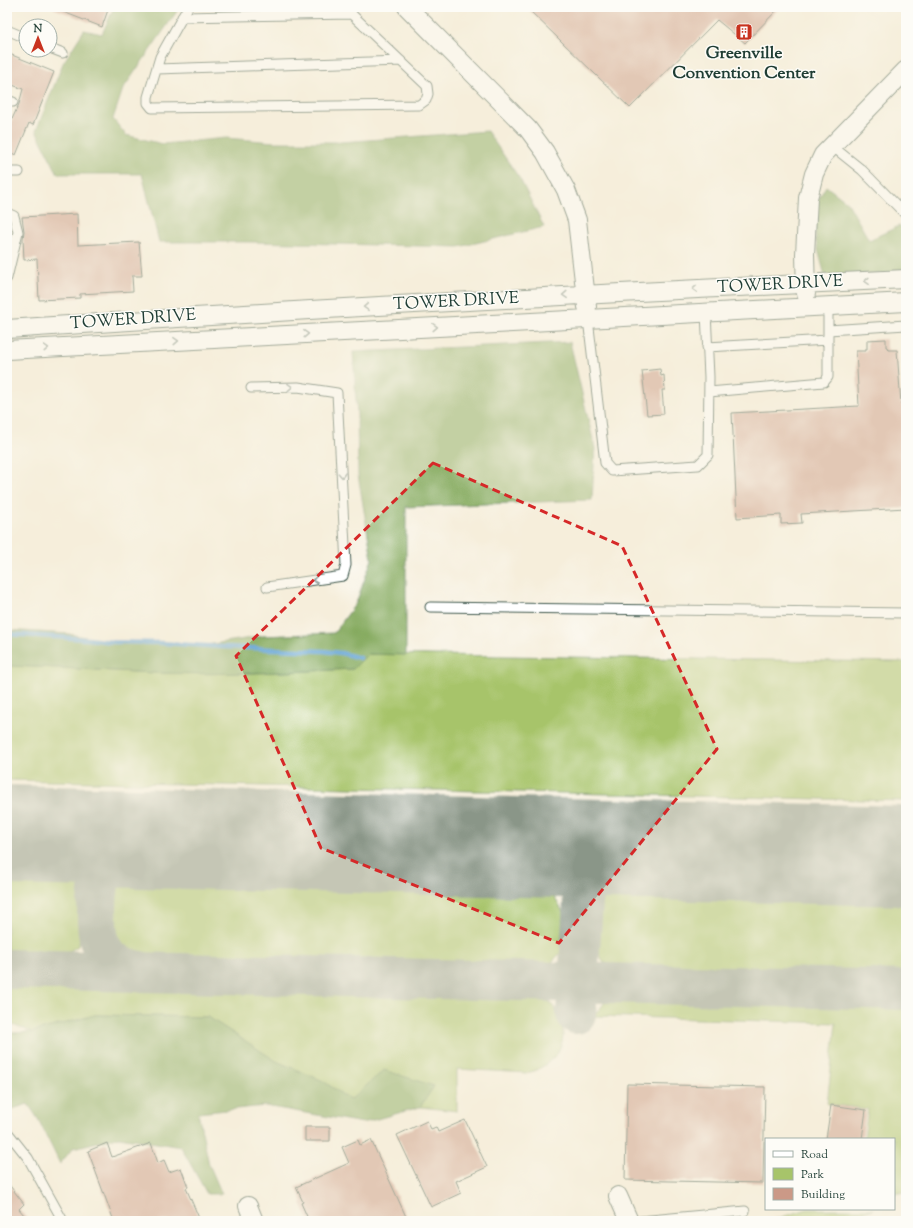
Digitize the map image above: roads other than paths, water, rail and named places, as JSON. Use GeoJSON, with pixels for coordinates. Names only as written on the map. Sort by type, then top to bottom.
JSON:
{"type":"FeatureCollection","features":[{"type":"Feature","properties":{"kind":"street"},"geometry":{"type":"LineString","coordinates":[[407,7],[523,123],[545,152],[566,190],[577,220],[588,319]]}},
{"type":"Feature","properties":{"kind":"street"},"geometry":{"type":"LineString","coordinates":[[806,306],[805,254],[808,198],[814,174],[823,155],[904,77]]}},
{"type":"Feature","properties":{"kind":"street","name":"TOWER DRIVE"},"geometry":{"type":"LineString","coordinates":[[7,329],[228,314],[586,294],[906,279]]}},
{"type":"Feature","properties":{"kind":"street","name":"TOWER DRIVE"},"geometry":{"type":"LineString","coordinates":[[7,350],[806,306],[906,302]]}},
{"type":"Feature","properties":{"kind":"street"},"geometry":{"type":"LineString","coordinates":[[618,1196],[630,1221]]}},
{"type":"Feature","properties":{"kind":"lane"},"geometry":{"type":"LineString","coordinates":[[188,7],[160,57],[148,96],[148,103],[152,108],[419,105],[426,100],[428,94],[427,86],[344,7]]}},
{"type":"Feature","properties":{"kind":"lane"},"geometry":{"type":"LineString","coordinates":[[182,17],[352,14]]}},
{"type":"Feature","properties":{"kind":"lane"},"geometry":{"type":"LineString","coordinates":[[7,30],[18,35]]}},
{"type":"Feature","properties":{"kind":"lane"},"geometry":{"type":"LineString","coordinates":[[58,51],[63,53]]}},
{"type":"Feature","properties":{"kind":"lane"},"geometry":{"type":"LineString","coordinates":[[157,68],[401,61]]}},
{"type":"Feature","properties":{"kind":"lane"},"geometry":{"type":"LineString","coordinates":[[832,146],[862,170],[906,215]]}},
{"type":"Feature","properties":{"kind":"lane"},"geometry":{"type":"LineString","coordinates":[[7,172],[19,172]]}},
{"type":"Feature","properties":{"kind":"lane"},"geometry":{"type":"LineString","coordinates":[[7,213],[14,216],[18,232],[7,278]]}},
{"type":"Feature","properties":{"kind":"lane"},"geometry":{"type":"LineString","coordinates":[[709,392],[824,382],[828,377],[828,306]]}},
{"type":"Feature","properties":{"kind":"lane"},"geometry":{"type":"LineString","coordinates":[[588,319],[605,463],[612,471],[698,465],[708,456],[709,392],[706,312]]}},
{"type":"Feature","properties":{"kind":"lane"},"geometry":{"type":"LineString","coordinates":[[828,330],[906,325]]}},
{"type":"Feature","properties":{"kind":"lane"},"geometry":{"type":"LineString","coordinates":[[708,346],[828,340]]}},
{"type":"Feature","properties":{"kind":"lane"},"geometry":{"type":"LineString","coordinates":[[251,388],[298,387],[338,393],[346,565],[343,576],[267,587]]}},
{"type":"Feature","properties":{"kind":"lane"},"geometry":{"type":"LineString","coordinates":[[430,608],[906,614]]}},
{"type":"Feature","properties":{"kind":"lane"},"geometry":{"type":"LineString","coordinates":[[7,1134],[9,1134],[28,1158],[63,1221]]}},
{"type":"Feature","properties":{"kind":"lane"},"geometry":{"type":"LineString","coordinates":[[640,1221],[745,1211]]}},
{"type":"Feature","properties":{"kind":"waterway"},"geometry":{"type":"LineString","coordinates":[[7,634],[112,642],[323,651],[341,653],[360,658]]}},
{"type":"Feature","properties":{"kind":"place","name":"Greenville Convention Center"},"geometry":{"type":"Point","coordinates":[744,32]}}]}
